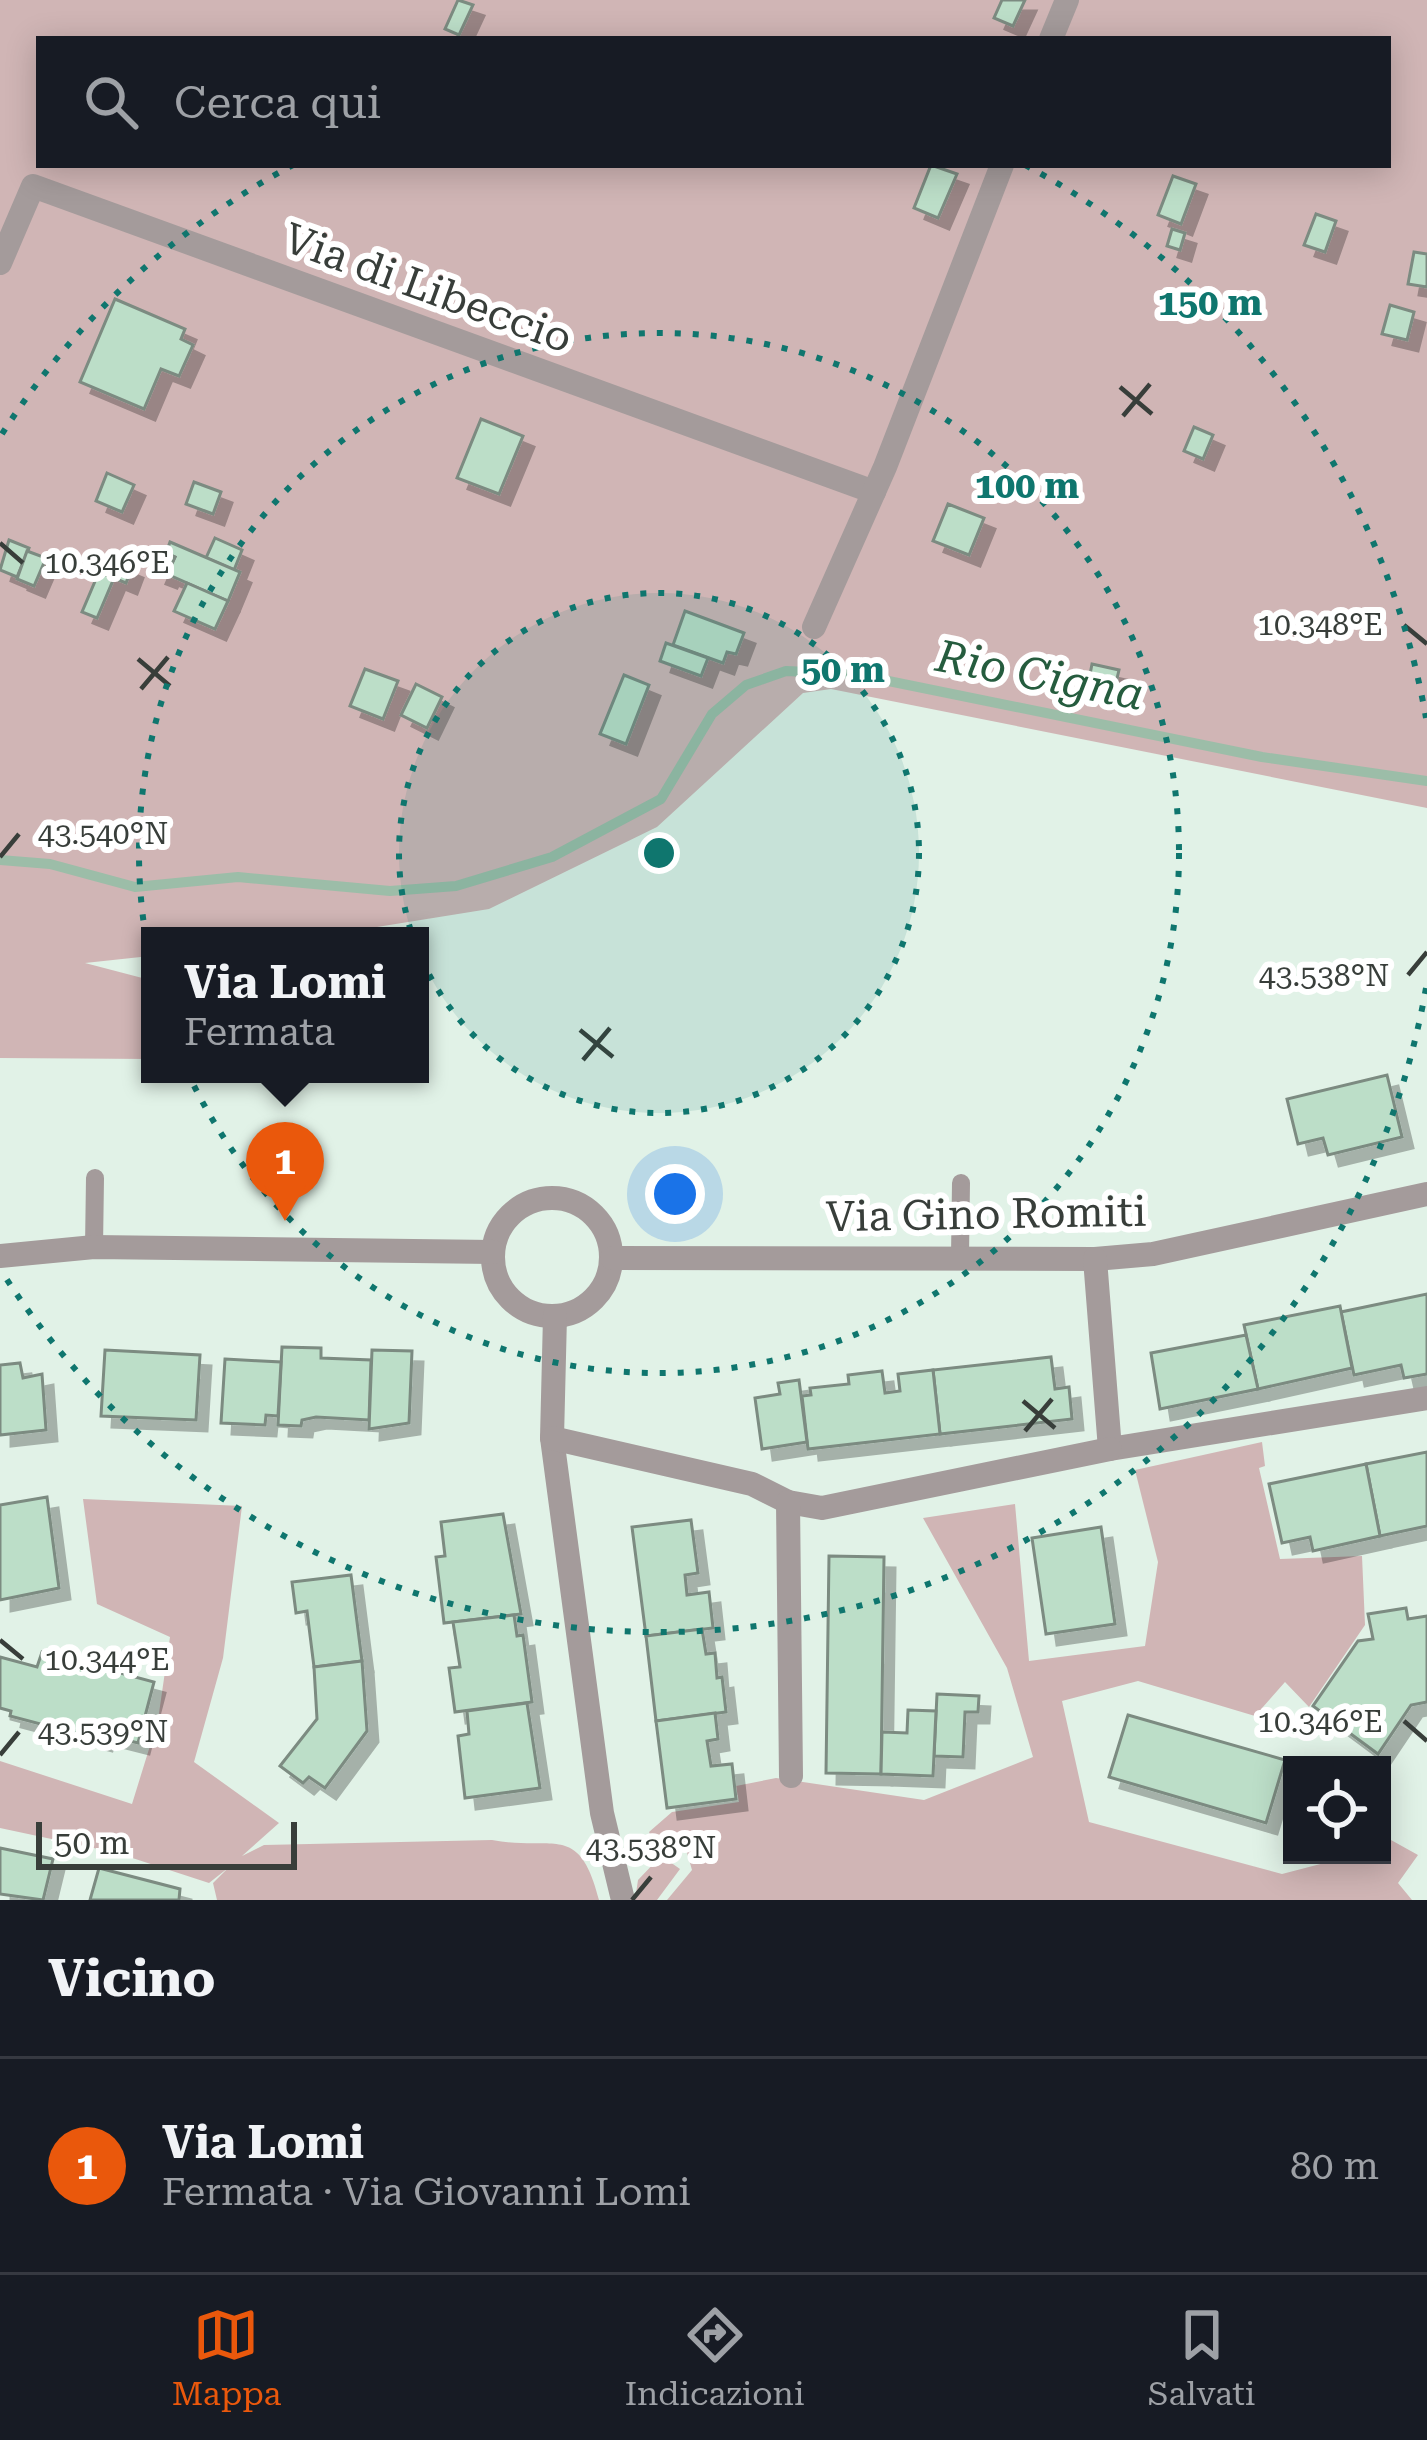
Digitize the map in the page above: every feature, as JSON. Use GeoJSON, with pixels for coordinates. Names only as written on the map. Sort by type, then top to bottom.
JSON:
{"type":"FeatureCollection","features":[{"type":"Feature","properties":{"kind":"street"},"geometry":{"type":"LineString","coordinates":[[1053,36],[1067,0]]}},
{"type":"Feature","properties":{"kind":"street"},"geometry":{"type":"LineString","coordinates":[[814,627],[874,493],[1000,168]]}},
{"type":"Feature","properties":{"kind":"street","name":"Via di Libeccio"},"geometry":{"type":"LineString","coordinates":[[0,263],[33,186],[874,493]]}},
{"type":"Feature","properties":{"kind":"street","name":"Via Gino Romiti"},"geometry":{"type":"LineString","coordinates":[[612,1258],[1095,1259],[1153,1254],[1427,1194]]}},
{"type":"Feature","properties":{"kind":"street"},"geometry":{"type":"LineString","coordinates":[[562,1198],[598,1218],[612,1258],[596,1298],[555,1316],[536,1315],[506,1294],[496,1278],[493,1252],[506,1220],[521,1205],[562,1198]]}},
{"type":"Feature","properties":{"kind":"street"},"geometry":{"type":"LineString","coordinates":[[0,1256],[94,1247],[493,1252]]}},
{"type":"Feature","properties":{"kind":"street"},"geometry":{"type":"LineString","coordinates":[[1095,1259],[1110,1449]]}},
{"type":"Feature","properties":{"kind":"street"},"geometry":{"type":"LineString","coordinates":[[555,1316],[552,1438],[602,1813],[623,1900]]}},
{"type":"Feature","properties":{"kind":"street"},"geometry":{"type":"LineString","coordinates":[[552,1438],[752,1484],[788,1502],[822,1508],[1110,1449],[1427,1398]]}},
{"type":"Feature","properties":{"kind":"street"},"geometry":{"type":"LineString","coordinates":[[788,1502],[791,1776]]}},
{"type":"Feature","properties":{"kind":"lane"},"geometry":{"type":"LineString","coordinates":[[94,1247],[95,1178]]}},
{"type":"Feature","properties":{"kind":"lane"},"geometry":{"type":"LineString","coordinates":[[960,1256],[961,1183]]}},
{"type":"Feature","properties":{"kind":"shaded area"},"geometry":{"type":"Polygon","coordinates":[[[0,0],[1427,0],[1427,808],[831,689],[803,693],[657,827],[489,909],[377,927],[141,927],[141,957],[85,963],[141,978],[141,1059],[0,1058],[0,0]]]}},
{"type":"Feature","properties":{"kind":"shaded area"},"geometry":{"type":"Polygon","coordinates":[[[1262,1442],[1265,1466],[1259,1468],[1280,1559],[1362,1556],[1365,1625],[1309,1707],[1285,1682],[1255,1716],[1138,1681],[1062,1701],[1089,1822],[1282,1874],[1320,1864],[1391,1864],[1391,1840],[1418,1855],[1398,1883],[1412,1900],[667,1900],[692,1870],[686,1849],[663,1857],[680,1869],[657,1900],[635,1900],[638,1880],[659,1858],[649,1832],[672,1812],[739,1802],[736,1786],[776,1778],[924,1800],[1033,1757],[1007,1668],[923,1518],[1015,1504],[1029,1661],[1145,1646],[1158,1562],[1135,1470],[1262,1442]]]}},
{"type":"Feature","properties":{"kind":"shaded area"},"geometry":{"type":"Polygon","coordinates":[[[83,1499],[242,1506],[223,1658],[194,1762],[279,1823],[242,1856],[264,1845],[492,1840],[561,1845],[582,1859],[599,1900],[217,1900],[213,1883],[228,1868],[209,1883],[117,1853],[0,1828],[0,1761],[132,1804],[158,1720],[170,1637],[97,1604],[83,1499]]]}},
{"type":"Feature","properties":{"kind":"building"},"geometry":{"type":"Polygon","coordinates":[[[458,0],[473,5],[459,35],[445,29],[458,0]]]}},
{"type":"Feature","properties":{"kind":"building"},"geometry":{"type":"Polygon","coordinates":[[[1002,0],[1025,0],[1013,26],[994,18],[1002,0]]]}},
{"type":"Feature","properties":{"kind":"building"},"geometry":{"type":"Polygon","coordinates":[[[930,168],[957,174],[938,218],[914,208],[930,168]]]}},
{"type":"Feature","properties":{"kind":"building"},"geometry":{"type":"Polygon","coordinates":[[[1173,176],[1196,184],[1181,224],[1158,215],[1173,176]]]}},
{"type":"Feature","properties":{"kind":"building"},"geometry":{"type":"Polygon","coordinates":[[[1316,214],[1336,221],[1325,252],[1304,245],[1316,214]]]}},
{"type":"Feature","properties":{"kind":"building"},"geometry":{"type":"Polygon","coordinates":[[[1172,229],[1185,233],[1180,250],[1167,246],[1172,229]]]}},
{"type":"Feature","properties":{"kind":"building"},"geometry":{"type":"Polygon","coordinates":[[[1414,252],[1427,254],[1427,287],[1408,284],[1414,252]]]}},
{"type":"Feature","properties":{"kind":"building"},"geometry":{"type":"Polygon","coordinates":[[[115,299],[185,329],[181,339],[193,345],[179,376],[161,369],[144,409],[80,382],[115,299]]]}},
{"type":"Feature","properties":{"kind":"building"},"geometry":{"type":"Polygon","coordinates":[[[1390,305],[1414,312],[1407,340],[1382,334],[1390,305]]]}},
{"type":"Feature","properties":{"kind":"building"},"geometry":{"type":"Polygon","coordinates":[[[481,419],[523,436],[499,494],[457,478],[481,419]]]}},
{"type":"Feature","properties":{"kind":"building"},"geometry":{"type":"Polygon","coordinates":[[[1194,427],[1213,435],[1203,459],[1184,451],[1194,427]]]}},
{"type":"Feature","properties":{"kind":"building"},"geometry":{"type":"Polygon","coordinates":[[[107,473],[134,485],[122,512],[96,501],[107,473]]]}},
{"type":"Feature","properties":{"kind":"building"},"geometry":{"type":"Polygon","coordinates":[[[194,482],[221,492],[213,514],[186,504],[194,482]]]}},
{"type":"Feature","properties":{"kind":"building"},"geometry":{"type":"Polygon","coordinates":[[[948,504],[984,518],[969,555],[933,541],[948,504]]]}},
{"type":"Feature","properties":{"kind":"building"},"geometry":{"type":"Polygon","coordinates":[[[215,538],[242,550],[234,570],[206,558],[215,538]]]}},
{"type":"Feature","properties":{"kind":"building"},"geometry":{"type":"Polygon","coordinates":[[[9,540],[29,548],[17,577],[0,570],[9,540]]]}},
{"type":"Feature","properties":{"kind":"building"},"geometry":{"type":"Polygon","coordinates":[[[170,542],[240,572],[228,601],[167,574],[175,557],[166,553],[170,542]]]}},
{"type":"Feature","properties":{"kind":"building"},"geometry":{"type":"Polygon","coordinates":[[[27,551],[46,558],[34,586],[17,579],[27,551]]]}},
{"type":"Feature","properties":{"kind":"building"},"geometry":{"type":"Polygon","coordinates":[[[164,552],[175,557],[166,577],[155,573],[164,552]]]}},
{"type":"Feature","properties":{"kind":"building"},"geometry":{"type":"Polygon","coordinates":[[[105,556],[132,567],[126,583],[99,572],[105,556]]]}},
{"type":"Feature","properties":{"kind":"building"},"geometry":{"type":"Polygon","coordinates":[[[99,572],[114,578],[97,618],[82,612],[99,572]]]}},
{"type":"Feature","properties":{"kind":"building"},"geometry":{"type":"Polygon","coordinates":[[[187,583],[228,601],[215,629],[174,611],[187,583]]]}},
{"type":"Feature","properties":{"kind":"building"},"geometry":{"type":"Polygon","coordinates":[[[685,611],[744,633],[736,654],[727,652],[723,663],[673,645],[685,611]]]}},
{"type":"Feature","properties":{"kind":"building"},"geometry":{"type":"Polygon","coordinates":[[[666,643],[708,658],[701,676],[660,661],[666,643]]]}},
{"type":"Feature","properties":{"kind":"building"},"geometry":{"type":"Polygon","coordinates":[[[1092,664],[1119,670],[1113,695],[1087,690],[1092,664]]]}},
{"type":"Feature","properties":{"kind":"building"},"geometry":{"type":"Polygon","coordinates":[[[365,669],[398,681],[383,719],[350,706],[365,669]]]}},
{"type":"Feature","properties":{"kind":"building"},"geometry":{"type":"Polygon","coordinates":[[[624,675],[649,685],[626,744],[600,734],[624,675]]]}},
{"type":"Feature","properties":{"kind":"building"},"geometry":{"type":"Polygon","coordinates":[[[416,684],[442,697],[427,728],[401,715],[416,684]]]}},
{"type":"Feature","properties":{"kind":"building"},"geometry":{"type":"Polygon","coordinates":[[[1387,1075],[1402,1137],[1328,1155],[1323,1138],[1298,1144],[1287,1099],[1387,1075]]]}},
{"type":"Feature","properties":{"kind":"building"},"geometry":{"type":"Polygon","coordinates":[[[1427,1294],[1427,1374],[1404,1378],[1401,1365],[1354,1375],[1341,1312],[1427,1294]]]}},
{"type":"Feature","properties":{"kind":"building"},"geometry":{"type":"Polygon","coordinates":[[[1340,1306],[1352,1368],[1258,1389],[1244,1325],[1340,1306]]]}},
{"type":"Feature","properties":{"kind":"building"},"geometry":{"type":"Polygon","coordinates":[[[1246,1335],[1258,1389],[1160,1409],[1151,1353],[1246,1335]]]}},
{"type":"Feature","properties":{"kind":"building"},"geometry":{"type":"Polygon","coordinates":[[[282,1347],[321,1348],[321,1358],[371,1360],[369,1420],[316,1417],[302,1420],[301,1426],[278,1425],[282,1347]]]}},
{"type":"Feature","properties":{"kind":"building"},"geometry":{"type":"Polygon","coordinates":[[[105,1350],[200,1355],[196,1420],[101,1416],[105,1350]]]}},
{"type":"Feature","properties":{"kind":"building"},"geometry":{"type":"Polygon","coordinates":[[[372,1350],[412,1351],[409,1423],[369,1429],[372,1350]]]}},
{"type":"Feature","properties":{"kind":"building"},"geometry":{"type":"Polygon","coordinates":[[[1051,1357],[1055,1389],[1069,1387],[1072,1419],[940,1434],[933,1370],[1051,1357]]]}},
{"type":"Feature","properties":{"kind":"building"},"geometry":{"type":"Polygon","coordinates":[[[225,1359],[281,1362],[278,1416],[266,1415],[265,1425],[221,1423],[225,1359]]]}},
{"type":"Feature","properties":{"kind":"building"},"geometry":{"type":"Polygon","coordinates":[[[20,1363],[23,1378],[42,1374],[46,1430],[0,1435],[0,1365],[20,1363]]]}},
{"type":"Feature","properties":{"kind":"building"},"geometry":{"type":"Polygon","coordinates":[[[933,1370],[940,1434],[808,1449],[802,1396],[811,1395],[810,1388],[849,1384],[848,1375],[882,1371],[885,1393],[900,1391],[898,1374],[933,1370]]]}},
{"type":"Feature","properties":{"kind":"building"},"geometry":{"type":"Polygon","coordinates":[[[799,1380],[807,1442],[762,1449],[755,1398],[780,1394],[778,1383],[799,1380]]]}},
{"type":"Feature","properties":{"kind":"building"},"geometry":{"type":"Polygon","coordinates":[[[1427,1452],[1427,1526],[1380,1536],[1366,1464],[1427,1452]]]}},
{"type":"Feature","properties":{"kind":"building"},"geometry":{"type":"Polygon","coordinates":[[[1366,1464],[1380,1536],[1313,1551],[1310,1537],[1282,1543],[1269,1484],[1366,1464]]]}},
{"type":"Feature","properties":{"kind":"building"},"geometry":{"type":"Polygon","coordinates":[[[47,1497],[59,1588],[0,1600],[0,1505],[47,1497]]]}},
{"type":"Feature","properties":{"kind":"building"},"geometry":{"type":"Polygon","coordinates":[[[503,1514],[521,1614],[444,1623],[436,1557],[445,1556],[441,1522],[503,1514]]]}},
{"type":"Feature","properties":{"kind":"building"},"geometry":{"type":"Polygon","coordinates":[[[691,1520],[698,1573],[685,1575],[687,1595],[709,1592],[713,1628],[646,1636],[632,1527],[691,1520]]]}},
{"type":"Feature","properties":{"kind":"building"},"geometry":{"type":"Polygon","coordinates":[[[1101,1527],[1115,1624],[1046,1634],[1032,1538],[1101,1527]]]}},
{"type":"Feature","properties":{"kind":"building"},"geometry":{"type":"Polygon","coordinates":[[[829,1556],[884,1557],[881,1774],[826,1773],[829,1556]]]}},
{"type":"Feature","properties":{"kind":"building"},"geometry":{"type":"Polygon","coordinates":[[[351,1575],[362,1661],[314,1667],[307,1611],[296,1613],[292,1582],[351,1575]]]}},
{"type":"Feature","properties":{"kind":"building"},"geometry":{"type":"Polygon","coordinates":[[[1406,1608],[1408,1619],[1427,1616],[1427,1702],[1411,1705],[1378,1754],[1313,1706],[1358,1641],[1373,1639],[1368,1614],[1406,1608]]]}},
{"type":"Feature","properties":{"kind":"building"},"geometry":{"type":"Polygon","coordinates":[[[514,1615],[517,1636],[523,1635],[532,1702],[455,1712],[449,1668],[460,1667],[453,1622],[514,1615]]]}},
{"type":"Feature","properties":{"kind":"building"},"geometry":{"type":"Polygon","coordinates":[[[702,1629],[706,1654],[715,1653],[717,1678],[722,1677],[726,1712],[656,1721],[646,1636],[702,1629]]]}},
{"type":"Feature","properties":{"kind":"building"},"geometry":{"type":"Polygon","coordinates":[[[42,1652],[154,1682],[138,1743],[103,1734],[101,1740],[10,1716],[11,1711],[0,1708],[0,1657],[37,1667],[42,1652]]]}},
{"type":"Feature","properties":{"kind":"building"},"geometry":{"type":"Polygon","coordinates":[[[362,1661],[367,1731],[325,1788],[309,1777],[303,1783],[280,1766],[317,1719],[314,1667],[362,1661]]]}},
{"type":"Feature","properties":{"kind":"building"},"geometry":{"type":"Polygon","coordinates":[[[937,1694],[979,1696],[978,1712],[965,1712],[963,1757],[934,1756],[937,1694]]]}},
{"type":"Feature","properties":{"kind":"building"},"geometry":{"type":"Polygon","coordinates":[[[527,1703],[540,1788],[465,1798],[458,1736],[469,1734],[467,1711],[527,1703]]]}},
{"type":"Feature","properties":{"kind":"building"},"geometry":{"type":"Polygon","coordinates":[[[908,1710],[936,1711],[933,1776],[881,1774],[882,1732],[907,1733],[908,1710]]]}},
{"type":"Feature","properties":{"kind":"building"},"geometry":{"type":"Polygon","coordinates":[[[715,1713],[718,1739],[707,1741],[711,1766],[732,1764],[736,1799],[667,1808],[656,1721],[715,1713]]]}},
{"type":"Feature","properties":{"kind":"building"},"geometry":{"type":"Polygon","coordinates":[[[1128,1715],[1283,1759],[1266,1823],[1109,1777],[1128,1715]]]}},
{"type":"Feature","properties":{"kind":"building"},"geometry":{"type":"Polygon","coordinates":[[[0,1848],[53,1859],[43,1900],[0,1894],[0,1848]]]}},
{"type":"Feature","properties":{"kind":"building"},"geometry":{"type":"Polygon","coordinates":[[[99,1868],[180,1889],[179,1900],[90,1900],[99,1868]]]}},
{"type":"Feature","properties":{"kind":"waterway","name":"Rio Cigna"},"geometry":{"type":"LineString","coordinates":[[0,860],[50,864],[135,887],[238,877],[390,891],[456,886],[552,857],[661,799],[712,714],[746,685],[786,671],[854,674],[1262,757],[1427,781]]}},
{"type":"Feature","properties":{"kind":"place","name":"Via Lomi"},"geometry":{"type":"Point","coordinates":[285,1221]}}]}
